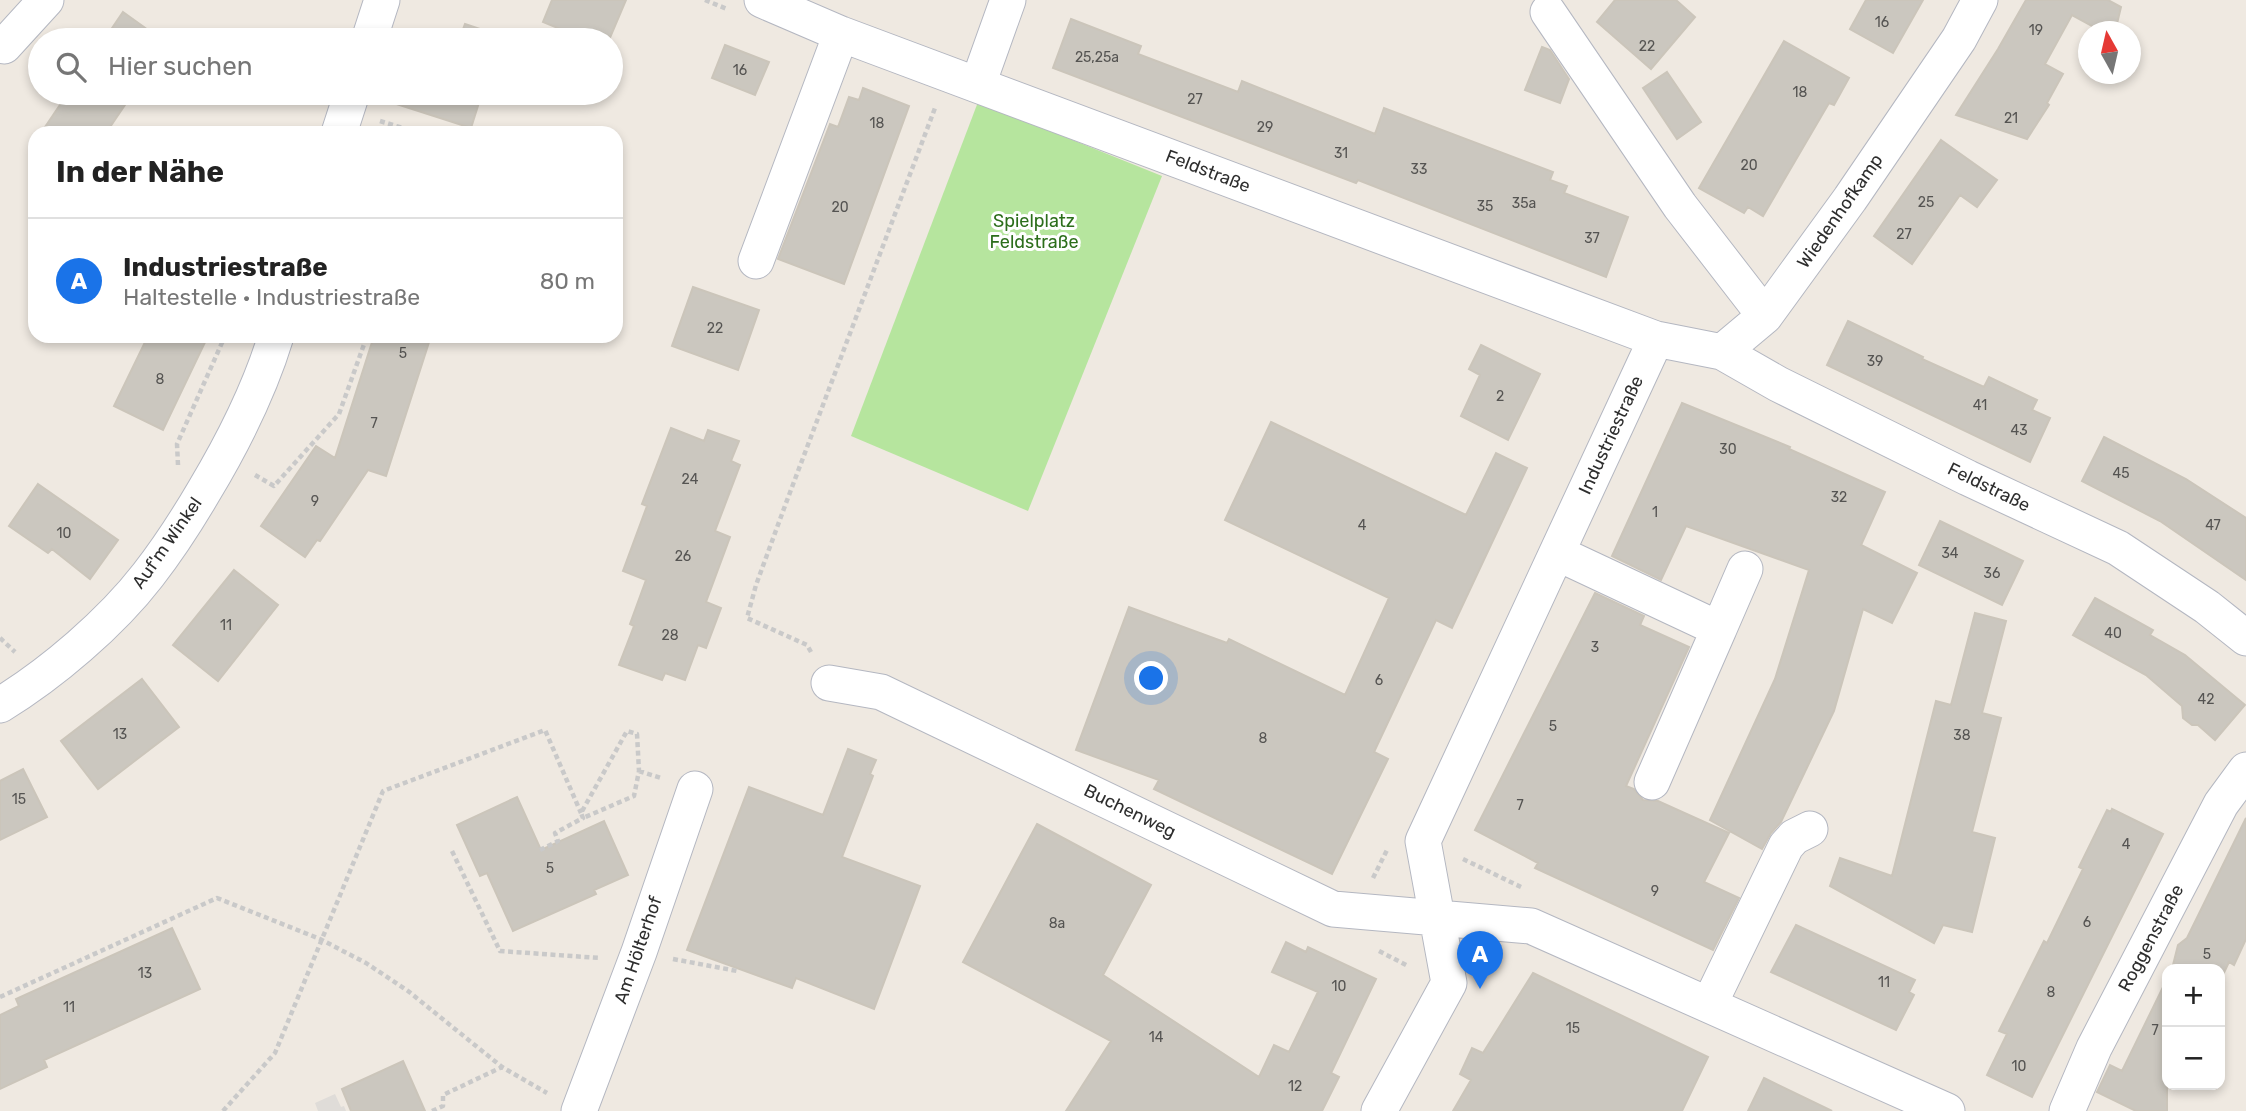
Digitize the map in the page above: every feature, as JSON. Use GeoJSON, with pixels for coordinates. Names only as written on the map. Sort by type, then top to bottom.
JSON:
{"type":"FeatureCollection","features":[{"type":"Feature","properties":{"kind":"street"},"geometry":{"type":"LineString","coordinates":[[4,46],[46,0]]}},
{"type":"Feature","properties":{"kind":"street"},"geometry":{"type":"LineString","coordinates":[[373,28],[382,0]]}},
{"type":"Feature","properties":{"kind":"street","name":"Feldstraße"},"geometry":{"type":"LineString","coordinates":[[762,0],[841,34],[1656,339]]}},
{"type":"Feature","properties":{"kind":"street"},"geometry":{"type":"LineString","coordinates":[[963,78],[1008,0]]}},
{"type":"Feature","properties":{"kind":"street","name":"Wiedenhofkamp"},"geometry":{"type":"LineString","coordinates":[[1722,352],[1765,316],[1850,199],[1959,39],[1980,0]]}},
{"type":"Feature","properties":{"kind":"street"},"geometry":{"type":"LineString","coordinates":[[1548,12],[1680,206],[1765,316]]}},
{"type":"Feature","properties":{"kind":"street"},"geometry":{"type":"LineString","coordinates":[[756,261],[841,34]]}},
{"type":"Feature","properties":{"kind":"street"},"geometry":{"type":"LineString","coordinates":[[341,126],[348,105]]}},
{"type":"Feature","properties":{"kind":"street"},"geometry":{"type":"LineString","coordinates":[[1656,339],[1722,352]]}},
{"type":"Feature","properties":{"kind":"street","name":"Industriestraße"},"geometry":{"type":"LineString","coordinates":[[1379,1111],[1449,983],[1423,841],[1656,339]]}},
{"type":"Feature","properties":{"kind":"street","name":"Auf'm Winkel"},"geometry":{"type":"LineString","coordinates":[[0,705],[27,689],[75,650],[147,578],[197,503],[241,428],[265,372],[274,343]]}},
{"type":"Feature","properties":{"kind":"street","name":"Feldstraße"},"geometry":{"type":"LineString","coordinates":[[1722,352],[1778,384],[1968,478],[2118,548],[2197,600],[2246,638]]}},
{"type":"Feature","properties":{"kind":"street"},"geometry":{"type":"LineString","coordinates":[[1557,553],[1719,629]]}},
{"type":"Feature","properties":{"kind":"street"},"geometry":{"type":"LineString","coordinates":[[1652,782],[1745,569]]}},
{"type":"Feature","properties":{"kind":"street","name":"Buchenweg"},"geometry":{"type":"LineString","coordinates":[[829,683],[881,692],[1333,909],[1437,918]]}},
{"type":"Feature","properties":{"kind":"street","name":"Roggenstraße"},"geometry":{"type":"LineString","coordinates":[[2067,1111],[2094,1048],[2215,816],[2246,770]]}},
{"type":"Feature","properties":{"kind":"street","name":"Am Hölterhof"},"geometry":{"type":"LineString","coordinates":[[564,1103],[639,952],[695,789]]}},
{"type":"Feature","properties":{"kind":"street"},"geometry":{"type":"LineString","coordinates":[[1709,1005],[1786,846],[1794,837],[1810,828]]}},
{"type":"Feature","properties":{"kind":"street"},"geometry":{"type":"LineString","coordinates":[[1437,918],[1531,926],[1947,1111]]}},
{"type":"Feature","properties":{"kind":"path"},"geometry":{"type":"LineString","coordinates":[[829,683],[807,645],[747,618],[773,538],[963,78]]}},
{"type":"Feature","properties":{"kind":"path"},"geometry":{"type":"LineString","coordinates":[[197,503],[183,492],[178,471],[177,444],[222,343]]}},
{"type":"Feature","properties":{"kind":"path"},"geometry":{"type":"LineString","coordinates":[[252,473],[274,486],[339,414],[364,343]]}},
{"type":"Feature","properties":{"kind":"path"},"geometry":{"type":"LineString","coordinates":[[223,1111],[275,1053],[383,790],[545,730],[582,816]]}},
{"type":"Feature","properties":{"kind":"path"},"geometry":{"type":"LineString","coordinates":[[540,850],[558,841],[555,833],[582,816],[634,796],[639,771],[638,734],[627,731],[582,816]]}},
{"type":"Feature","properties":{"kind":"path"},"geometry":{"type":"LineString","coordinates":[[452,851],[500,951],[605,958]]}},
{"type":"Feature","properties":{"kind":"path"},"geometry":{"type":"LineString","coordinates":[[0,997],[218,898],[320,939],[366,963],[408,991],[502,1067],[564,1103]]}},
{"type":"Feature","properties":{"kind":"path"},"geometry":{"type":"LineString","coordinates":[[1371,948],[1412,968]]}},
{"type":"Feature","properties":{"kind":"path"},"geometry":{"type":"LineString","coordinates":[[639,952],[737,971]]}},
{"type":"Feature","properties":{"kind":"path"},"geometry":{"type":"LineString","coordinates":[[432,1111],[443,1105],[443,1095],[502,1067]]}},
{"type":"Feature","properties":{"kind":"green space","name":"Spielplatz Feldstraße"},"geometry":{"type":"Polygon","coordinates":[[[978,102],[1162,176],[1028,511],[851,436],[978,102]]]}},
{"type":"Feature","properties":{"kind":"shaded area"},"geometry":{"type":"Polygon","coordinates":[[[335,1094],[346,1111],[318,1111],[315,1103],[335,1094]]]}},
{"type":"Feature","properties":{"kind":"building"},"geometry":{"type":"Polygon","coordinates":[[[552,0],[626,0],[614,28],[558,28],[543,22],[552,0]]]}},
{"type":"Feature","properties":{"kind":"building"},"geometry":{"type":"Polygon","coordinates":[[[1615,0],[1676,0],[1695,17],[1651,69],[1597,22],[1615,0]]]}},
{"type":"Feature","properties":{"kind":"building"},"geometry":{"type":"Polygon","coordinates":[[[1866,0],[1923,0],[1893,53],[1850,29],[1866,0]]]}},
{"type":"Feature","properties":{"kind":"building"},"geometry":{"type":"Polygon","coordinates":[[[2026,0],[2108,0],[2121,7],[2118,21],[2083,21],[2072,15],[2045,64],[2063,74],[2047,103],[2049,105],[2027,139],[1956,115],[2026,0]]]}},
{"type":"Feature","properties":{"kind":"building"},"geometry":{"type":"Polygon","coordinates":[[[123,12],[145,28],[112,28],[123,12]]]}},
{"type":"Feature","properties":{"kind":"building"},"geometry":{"type":"Polygon","coordinates":[[[1071,19],[1141,46],[1138,54],[1238,92],[1242,81],[1375,134],[1384,108],[1553,172],[1550,180],[1567,186],[1564,193],[1628,217],[1606,277],[1358,180],[1356,183],[1053,68],[1071,19]]]}},
{"type":"Feature","properties":{"kind":"building"},"geometry":{"type":"Polygon","coordinates":[[[1784,41],[1849,78],[1834,105],[1829,103],[1763,216],[1748,207],[1744,213],[1699,188],[1784,41]]]}},
{"type":"Feature","properties":{"kind":"building"},"geometry":{"type":"Polygon","coordinates":[[[725,45],[769,62],[755,95],[712,78],[725,45]]]}},
{"type":"Feature","properties":{"kind":"building"},"geometry":{"type":"Polygon","coordinates":[[[1542,47],[1550,50],[1569,79],[1560,103],[1525,90],[1542,47]]]}},
{"type":"Feature","properties":{"kind":"building"},"geometry":{"type":"Polygon","coordinates":[[[1667,72],[1701,122],[1677,139],[1643,88],[1667,72]]]}},
{"type":"Feature","properties":{"kind":"building"},"geometry":{"type":"Polygon","coordinates":[[[863,88],[909,106],[844,284],[778,259],[830,124],[838,127],[849,97],[859,100],[863,88]]]}},
{"type":"Feature","properties":{"kind":"building"},"geometry":{"type":"Polygon","coordinates":[[[60,105],[125,105],[111,126],[46,126],[60,105]]]}},
{"type":"Feature","properties":{"kind":"building"},"geometry":{"type":"Polygon","coordinates":[[[400,105],[478,105],[472,126],[400,105]]]}},
{"type":"Feature","properties":{"kind":"building"},"geometry":{"type":"Polygon","coordinates":[[[1941,140],[1997,180],[1977,207],[1960,195],[1912,264],[1874,236],[1941,140]]]}},
{"type":"Feature","properties":{"kind":"building"},"geometry":{"type":"Polygon","coordinates":[[[693,287],[759,310],[738,370],[672,346],[693,287]]]}},
{"type":"Feature","properties":{"kind":"building"},"geometry":{"type":"Polygon","coordinates":[[[1848,321],[1984,387],[1989,377],[2037,400],[2032,410],[2050,418],[2030,462],[1827,365],[1848,321]]]}},
{"type":"Feature","properties":{"kind":"building"},"geometry":{"type":"Polygon","coordinates":[[[145,343],[205,343],[163,430],[114,406],[145,343]]]}},
{"type":"Feature","properties":{"kind":"building"},"geometry":{"type":"Polygon","coordinates":[[[372,343],[429,343],[386,476],[368,470],[320,541],[317,540],[305,557],[261,526],[316,446],[335,458],[372,343]]]}},
{"type":"Feature","properties":{"kind":"building"},"geometry":{"type":"Polygon","coordinates":[[[1481,345],[1540,374],[1508,440],[1461,416],[1480,375],[1469,369],[1481,345]]]}},
{"type":"Feature","properties":{"kind":"building"},"geometry":{"type":"Polygon","coordinates":[[[1682,403],[1790,447],[1789,449],[1885,492],[1861,545],[1917,573],[1892,623],[1863,609],[1834,711],[1781,822],[1762,849],[1710,820],[1775,679],[1809,570],[1686,526],[1661,580],[1612,556],[1682,403]]]}},
{"type":"Feature","properties":{"kind":"building"},"geometry":{"type":"Polygon","coordinates":[[[1271,422],[1466,515],[1496,453],[1527,468],[1452,628],[1436,620],[1374,752],[1388,759],[1332,874],[1154,789],[1159,780],[1076,750],[1129,607],[1227,643],[1229,639],[1345,695],[1389,598],[1225,520],[1271,422]]]}},
{"type":"Feature","properties":{"kind":"building"},"geometry":{"type":"Polygon","coordinates":[[[671,428],[704,441],[708,430],[739,441],[731,461],[740,465],[715,531],[730,537],[706,602],[721,608],[706,648],[698,645],[685,680],[665,673],[662,680],[619,665],[634,626],[630,624],[646,580],[623,571],[647,506],[642,504],[671,428]]]}},
{"type":"Feature","properties":{"kind":"building"},"geometry":{"type":"Polygon","coordinates":[[[2104,437],[2186,479],[2246,518],[2246,580],[2160,521],[2082,481],[2104,437]]]}},
{"type":"Feature","properties":{"kind":"building"},"geometry":{"type":"Polygon","coordinates":[[[38,484],[118,540],[90,579],[52,549],[48,553],[9,526],[38,484]]]}},
{"type":"Feature","properties":{"kind":"building"},"geometry":{"type":"Polygon","coordinates":[[[1940,521],[2023,561],[2002,605],[1919,565],[1940,521]]]}},
{"type":"Feature","properties":{"kind":"building"},"geometry":{"type":"Polygon","coordinates":[[[234,570],[278,605],[218,681],[173,645],[234,570]]]}},
{"type":"Feature","properties":{"kind":"building"},"geometry":{"type":"Polygon","coordinates":[[[1595,593],[1644,616],[1640,625],[1689,647],[1626,786],[1634,789],[1643,800],[1658,801],[1729,833],[1704,882],[1739,898],[1713,950],[1535,868],[1538,863],[1475,830],[1595,593]]]}},
{"type":"Feature","properties":{"kind":"building"},"geometry":{"type":"Polygon","coordinates":[[[2095,598],[2153,630],[2150,635],[2185,655],[2245,705],[2215,740],[2198,725],[2192,725],[2183,718],[2182,706],[2146,675],[2073,635],[2095,598]]]}},
{"type":"Feature","properties":{"kind":"building"},"geometry":{"type":"Polygon","coordinates":[[[1975,613],[2006,621],[1982,713],[2001,718],[1972,832],[1995,838],[1972,932],[1943,925],[1934,943],[1830,886],[1840,858],[1892,876],[1936,701],[1951,705],[1975,613]]]}},
{"type":"Feature","properties":{"kind":"building"},"geometry":{"type":"Polygon","coordinates":[[[142,679],[179,727],[98,789],[61,741],[142,679]]]}},
{"type":"Feature","properties":{"kind":"building"},"geometry":{"type":"Polygon","coordinates":[[[848,749],[876,760],[870,774],[873,776],[842,857],[920,886],[874,1009],[796,978],[792,988],[687,950],[749,787],[823,815],[848,749]]]}},
{"type":"Feature","properties":{"kind":"building"},"geometry":{"type":"Polygon","coordinates":[[[23,769],[47,817],[0,840],[0,781],[23,769]]]}},
{"type":"Feature","properties":{"kind":"building"},"geometry":{"type":"Polygon","coordinates":[[[517,797],[541,850],[604,821],[628,875],[594,890],[596,894],[513,931],[487,873],[480,876],[457,825],[517,797]]]}},
{"type":"Feature","properties":{"kind":"building"},"geometry":{"type":"Polygon","coordinates":[[[2112,809],[2163,834],[2032,1097],[1987,1075],[2007,1034],[1999,1031],[2044,941],[2047,943],[2083,869],[2079,867],[2107,810],[2111,812],[2112,809]]]}},
{"type":"Feature","properties":{"kind":"building"},"geometry":{"type":"Polygon","coordinates":[[[2246,818],[2246,939],[2234,965],[2229,962],[2225,970],[2225,964],[2173,964],[2178,945],[2187,938],[2246,818]]]}},
{"type":"Feature","properties":{"kind":"building"},"geometry":{"type":"Polygon","coordinates":[[[1037,824],[1151,885],[1103,975],[1259,1077],[1274,1045],[1289,1052],[1318,992],[1272,972],[1286,942],[1306,952],[1308,947],[1376,979],[1331,1073],[1339,1077],[1322,1111],[1066,1111],[1111,1041],[963,962],[1037,824]]]}},
{"type":"Feature","properties":{"kind":"building"},"geometry":{"type":"Polygon","coordinates":[[[1796,925],[1915,980],[1909,992],[1914,995],[1896,1030],[1771,972],[1796,925]]]}},
{"type":"Feature","properties":{"kind":"building"},"geometry":{"type":"Polygon","coordinates":[[[172,928],[200,989],[44,1060],[47,1067],[0,1089],[0,1015],[19,1006],[16,999],[172,928]]]}},
{"type":"Feature","properties":{"kind":"building"},"geometry":{"type":"Polygon","coordinates":[[[1533,973],[1708,1057],[1682,1111],[1453,1111],[1471,1080],[1460,1074],[1472,1048],[1483,1053],[1533,973]]]}},
{"type":"Feature","properties":{"kind":"building"},"geometry":{"type":"Polygon","coordinates":[[[2162,989],[2162,1090],[2167,1090],[2167,1111],[2136,1111],[2097,1092],[2110,1065],[2122,1071],[2162,989]]]}},
{"type":"Feature","properties":{"kind":"building"},"geometry":{"type":"Polygon","coordinates":[[[403,1061],[425,1111],[351,1111],[342,1089],[403,1061]]]}},
{"type":"Feature","properties":{"kind":"building"},"geometry":{"type":"Polygon","coordinates":[[[1764,1078],[1832,1111],[1748,1111],[1764,1078]]]}},
{"type":"Feature","properties":{"kind":"place","name":"Industriestraße"},"geometry":{"type":"Point","coordinates":[1480,989]}}]}
